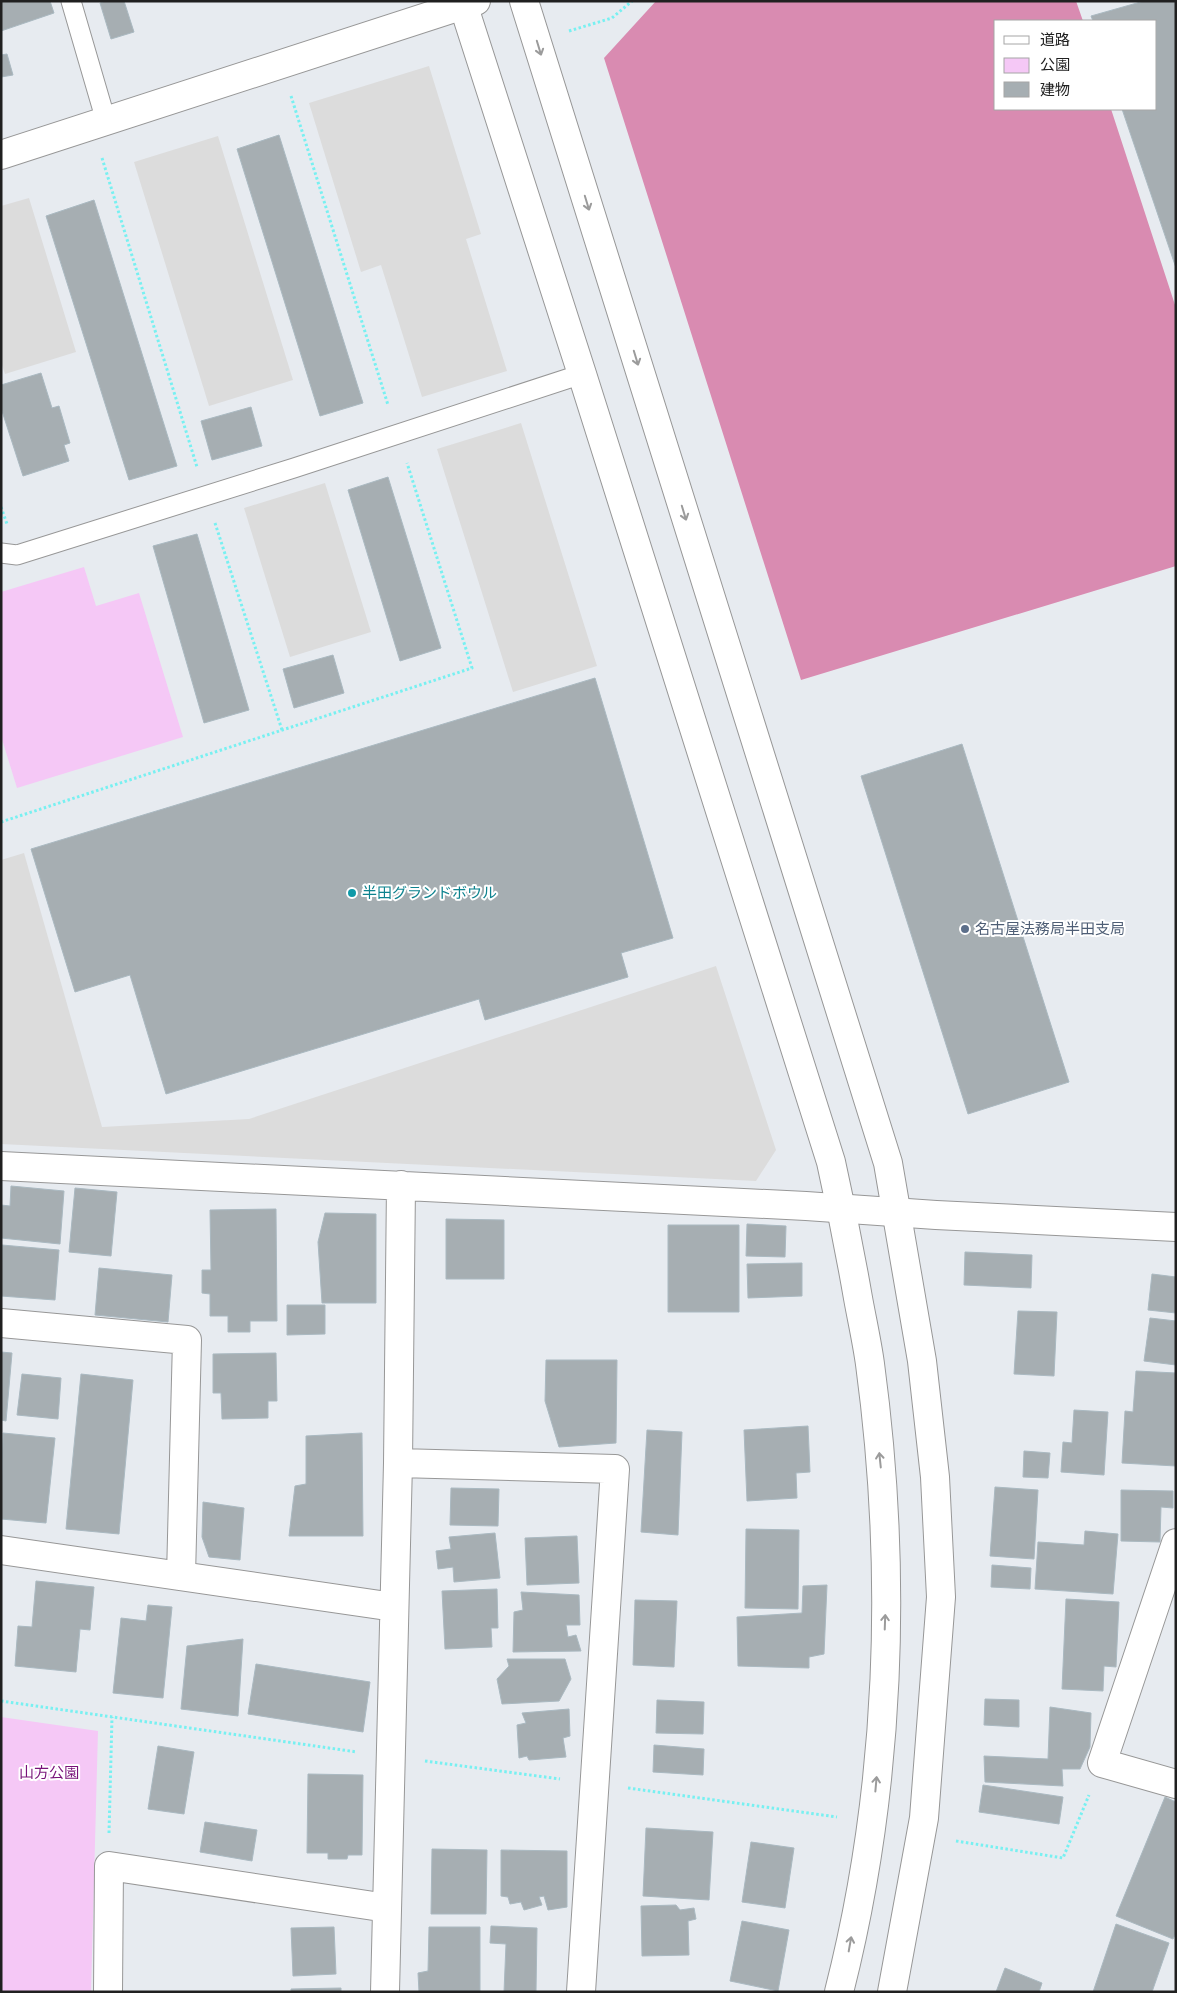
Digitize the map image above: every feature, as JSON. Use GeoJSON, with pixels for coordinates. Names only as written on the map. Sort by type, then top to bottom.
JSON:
{"type":"FeatureCollection","features":[{"type":"Feature","properties":{"kind":"street"},"geometry":{"type":"LineString","coordinates":[[524,1],[885,1154],[897,1213],[922,1361],[935,1477],[940,1596],[924,1818],[892,1992]]}},
{"type":"Feature","properties":{"kind":"street"},"geometry":{"type":"LineString","coordinates":[[1,155],[467,3],[582,374],[832,1162],[842,1208],[870,1363],[882,1480],[886,1589],[883,1710],[873,1821],[848,1958],[839,1992]]}},
{"type":"Feature","properties":{"kind":"street"},"geometry":{"type":"LineString","coordinates":[[1,1166],[401,1185],[1176,1227]]}},
{"type":"Feature","properties":{"kind":"street"},"geometry":{"type":"LineString","coordinates":[[385,1992],[398,1463],[401,1185]]}},
{"type":"Feature","properties":{"kind":"street"},"geometry":{"type":"LineString","coordinates":[[1,1323],[187,1340],[181,1576]]}},
{"type":"Feature","properties":{"kind":"street"},"geometry":{"type":"LineString","coordinates":[[398,1463],[615,1469],[581,1992]]}},
{"type":"Feature","properties":{"kind":"street"},"geometry":{"type":"LineString","coordinates":[[1176,1543],[1102,1762],[1176,1784]]}},
{"type":"Feature","properties":{"kind":"street"},"geometry":{"type":"LineString","coordinates":[[1,1550],[394,1607]]}},
{"type":"Feature","properties":{"kind":"street"},"geometry":{"type":"LineString","coordinates":[[108,1992],[109,1866],[387,1908]]}},
{"type":"Feature","properties":{"kind":"lane"},"geometry":{"type":"LineString","coordinates":[[71,1],[106,121]]}},
{"type":"Feature","properties":{"kind":"lane"},"geometry":{"type":"LineString","coordinates":[[1,553],[17,555],[582,374]]}},
{"type":"Feature","properties":{"kind":"path"},"geometry":{"type":"LineString","coordinates":[[569,31],[612,18],[632,1]]}},
{"type":"Feature","properties":{"kind":"path"},"geometry":{"type":"LineString","coordinates":[[1,822],[472,668],[290,91]]}},
{"type":"Feature","properties":{"kind":"path"},"geometry":{"type":"LineString","coordinates":[[100,151],[206,496],[282,730]]}},
{"type":"Feature","properties":{"kind":"path"},"geometry":{"type":"LineString","coordinates":[[109,1866],[112,1717]]}},
{"type":"Feature","properties":{"kind":"path"},"geometry":{"type":"LineString","coordinates":[[952,1841],[1063,1858],[1102,1762]]}},
{"type":"Feature","properties":{"kind":"green space"},"geometry":{"type":"Polygon","coordinates":[[[84,567],[96,606],[139,593],[183,737],[17,788],[1,736],[1,592],[84,567]]]}},
{"type":"Feature","properties":{"kind":"green space","name":"山方公園"},"geometry":{"type":"Polygon","coordinates":[[[1,1717],[98,1731],[91,1992],[1,1992],[1,1717]]]}},
{"type":"Feature","properties":{"kind":"shaded area"},"geometry":{"type":"Polygon","coordinates":[[[656,1],[1076,1],[1083,20],[994,20],[994,110],[1111,110],[1176,308],[1176,566],[801,680],[604,58],[656,1]]]}},
{"type":"Feature","properties":{"kind":"shaded area"},"geometry":{"type":"Polygon","coordinates":[[[429,66],[481,234],[466,239],[507,371],[422,397],[381,265],[361,272],[309,103],[429,66]]]}},
{"type":"Feature","properties":{"kind":"shaded area"},"geometry":{"type":"Polygon","coordinates":[[[218,136],[293,380],[209,406],[134,162],[218,136]]]}},
{"type":"Feature","properties":{"kind":"shaded area"},"geometry":{"type":"Polygon","coordinates":[[[29,198],[76,352],[5,374],[1,362],[1,206],[29,198]]]}},
{"type":"Feature","properties":{"kind":"shaded area"},"geometry":{"type":"Polygon","coordinates":[[[521,423],[597,666],[513,692],[437,449],[521,423]]]}},
{"type":"Feature","properties":{"kind":"shaded area"},"geometry":{"type":"Polygon","coordinates":[[[325,483],[371,632],[290,657],[244,508],[325,483]]]}},
{"type":"Feature","properties":{"kind":"shaded area"},"geometry":{"type":"Polygon","coordinates":[[[24,853],[102,1127],[249,1119],[716,966],[776,1150],[756,1181],[1,1144],[1,860],[24,853]]]}},
{"type":"Feature","properties":{"kind":"building"},"geometry":{"type":"Polygon","coordinates":[[[1,1],[50,1],[54,13],[1,31],[1,1]]]}},
{"type":"Feature","properties":{"kind":"building"},"geometry":{"type":"Polygon","coordinates":[[[124,1],[134,32],[111,39],[100,3],[124,1]]]}},
{"type":"Feature","properties":{"kind":"building"},"geometry":{"type":"Polygon","coordinates":[[[1144,1],[1176,1],[1176,268],[1122,110],[1157,110],[1157,20],[1093,20],[1091,16],[1144,1]]]}},
{"type":"Feature","properties":{"kind":"building"},"geometry":{"type":"Polygon","coordinates":[[[7,54],[13,75],[1,77],[1,55],[7,54]]]}},
{"type":"Feature","properties":{"kind":"building"},"geometry":{"type":"Polygon","coordinates":[[[279,135],[363,403],[320,416],[237,149],[279,135]]]}},
{"type":"Feature","properties":{"kind":"building"},"geometry":{"type":"Polygon","coordinates":[[[94,200],[177,466],[129,480],[46,216],[94,200]]]}},
{"type":"Feature","properties":{"kind":"building"},"geometry":{"type":"Polygon","coordinates":[[[41,373],[52,408],[59,406],[70,443],[64,445],[69,461],[23,476],[1,408],[1,385],[41,373]]]}},
{"type":"Feature","properties":{"kind":"building"},"geometry":{"type":"Polygon","coordinates":[[[251,407],[262,446],[212,460],[201,421],[251,407]]]}},
{"type":"Feature","properties":{"kind":"building"},"geometry":{"type":"Polygon","coordinates":[[[388,477],[441,648],[400,661],[348,490],[388,477]]]}},
{"type":"Feature","properties":{"kind":"building"},"geometry":{"type":"Polygon","coordinates":[[[197,534],[249,710],[204,723],[153,546],[197,534]]]}},
{"type":"Feature","properties":{"kind":"building"},"geometry":{"type":"Polygon","coordinates":[[[333,655],[344,693],[294,708],[283,669],[333,655]]]}},
{"type":"Feature","properties":{"kind":"building","name":"半田グランドボウル"},"geometry":{"type":"Polygon","coordinates":[[[595,678],[673,938],[621,953],[628,977],[485,1020],[479,999],[166,1094],[130,975],[75,992],[31,849],[595,678]]]}},
{"type":"Feature","properties":{"kind":"building","name":"名古屋法務局半田支局"},"geometry":{"type":"Polygon","coordinates":[[[962,744],[1069,1082],[968,1114],[861,776],[962,744]]]}},
{"type":"Feature","properties":{"kind":"building"},"geometry":{"type":"Polygon","coordinates":[[[11,1186],[64,1191],[60,1244],[1,1238],[1,1205],[10,1206],[11,1186]]]}},
{"type":"Feature","properties":{"kind":"building"},"geometry":{"type":"Polygon","coordinates":[[[75,1188],[117,1192],[111,1256],[69,1252],[75,1188]]]}},
{"type":"Feature","properties":{"kind":"building"},"geometry":{"type":"Polygon","coordinates":[[[276,1209],[277,1321],[250,1321],[250,1332],[228,1332],[228,1316],[210,1316],[210,1294],[202,1293],[202,1270],[211,1270],[210,1210],[276,1209]]]}},
{"type":"Feature","properties":{"kind":"building"},"geometry":{"type":"Polygon","coordinates":[[[325,1213],[376,1214],[376,1303],[322,1303],[318,1242],[325,1213]]]}},
{"type":"Feature","properties":{"kind":"building"},"geometry":{"type":"Polygon","coordinates":[[[446,1219],[504,1220],[504,1279],[446,1279],[446,1219]]]}},
{"type":"Feature","properties":{"kind":"building"},"geometry":{"type":"Polygon","coordinates":[[[747,1224],[786,1226],[785,1257],[746,1256],[747,1224]]]}},
{"type":"Feature","properties":{"kind":"building"},"geometry":{"type":"Polygon","coordinates":[[[668,1225],[739,1225],[739,1312],[668,1312],[668,1225]]]}},
{"type":"Feature","properties":{"kind":"building"},"geometry":{"type":"Polygon","coordinates":[[[2,1245],[59,1250],[55,1300],[1,1296],[2,1245]]]}},
{"type":"Feature","properties":{"kind":"building"},"geometry":{"type":"Polygon","coordinates":[[[965,1252],[1032,1255],[1031,1288],[964,1285],[965,1252]]]}},
{"type":"Feature","properties":{"kind":"building"},"geometry":{"type":"Polygon","coordinates":[[[802,1263],[802,1296],[748,1298],[747,1264],[802,1263]]]}},
{"type":"Feature","properties":{"kind":"building"},"geometry":{"type":"Polygon","coordinates":[[[99,1268],[172,1275],[168,1322],[95,1315],[99,1268]]]}},
{"type":"Feature","properties":{"kind":"building"},"geometry":{"type":"Polygon","coordinates":[[[1152,1274],[1176,1277],[1176,1313],[1148,1310],[1152,1274]]]}},
{"type":"Feature","properties":{"kind":"building"},"geometry":{"type":"Polygon","coordinates":[[[287,1305],[325,1305],[325,1334],[287,1335],[287,1305]]]}},
{"type":"Feature","properties":{"kind":"building"},"geometry":{"type":"Polygon","coordinates":[[[1018,1311],[1057,1312],[1054,1376],[1014,1374],[1018,1311]]]}},
{"type":"Feature","properties":{"kind":"building"},"geometry":{"type":"Polygon","coordinates":[[[1150,1318],[1176,1321],[1176,1365],[1144,1361],[1150,1318]]]}},
{"type":"Feature","properties":{"kind":"building"},"geometry":{"type":"Polygon","coordinates":[[[1,1352],[12,1353],[6,1421],[1,1420],[1,1352]]]}},
{"type":"Feature","properties":{"kind":"building"},"geometry":{"type":"Polygon","coordinates":[[[276,1353],[277,1401],[268,1401],[268,1418],[222,1419],[221,1393],[213,1393],[213,1354],[276,1353]]]}},
{"type":"Feature","properties":{"kind":"building"},"geometry":{"type":"Polygon","coordinates":[[[546,1360],[617,1360],[616,1443],[559,1447],[545,1401],[546,1360]]]}},
{"type":"Feature","properties":{"kind":"building"},"geometry":{"type":"Polygon","coordinates":[[[1136,1371],[1176,1373],[1176,1466],[1122,1463],[1125,1411],[1133,1412],[1136,1371]]]}},
{"type":"Feature","properties":{"kind":"building"},"geometry":{"type":"Polygon","coordinates":[[[22,1374],[61,1378],[58,1419],[17,1415],[22,1374]]]}},
{"type":"Feature","properties":{"kind":"building"},"geometry":{"type":"Polygon","coordinates":[[[81,1374],[133,1380],[119,1534],[66,1529],[81,1374]]]}},
{"type":"Feature","properties":{"kind":"building"},"geometry":{"type":"Polygon","coordinates":[[[1074,1410],[1108,1412],[1104,1475],[1061,1472],[1063,1442],[1072,1443],[1074,1410]]]}},
{"type":"Feature","properties":{"kind":"building"},"geometry":{"type":"Polygon","coordinates":[[[808,1426],[810,1472],[796,1473],[797,1498],[747,1501],[744,1430],[808,1426]]]}},
{"type":"Feature","properties":{"kind":"building"},"geometry":{"type":"Polygon","coordinates":[[[647,1430],[682,1432],[678,1535],[641,1532],[647,1430]]]}},
{"type":"Feature","properties":{"kind":"building"},"geometry":{"type":"Polygon","coordinates":[[[3,1433],[55,1438],[46,1523],[1,1519],[3,1433]]]}},
{"type":"Feature","properties":{"kind":"building"},"geometry":{"type":"Polygon","coordinates":[[[362,1433],[363,1536],[289,1536],[295,1486],[306,1484],[306,1436],[362,1433]]]}},
{"type":"Feature","properties":{"kind":"building"},"geometry":{"type":"Polygon","coordinates":[[[1024,1451],[1050,1453],[1048,1478],[1023,1477],[1024,1451]]]}},
{"type":"Feature","properties":{"kind":"building"},"geometry":{"type":"Polygon","coordinates":[[[995,1487],[1038,1490],[1034,1559],[990,1556],[995,1487]]]}},
{"type":"Feature","properties":{"kind":"building"},"geometry":{"type":"Polygon","coordinates":[[[451,1488],[499,1489],[498,1526],[450,1525],[451,1488]]]}},
{"type":"Feature","properties":{"kind":"building"},"geometry":{"type":"Polygon","coordinates":[[[1121,1490],[1173,1491],[1173,1508],[1161,1507],[1160,1542],[1121,1541],[1121,1490]]]}},
{"type":"Feature","properties":{"kind":"building"},"geometry":{"type":"Polygon","coordinates":[[[203,1502],[244,1508],[240,1560],[209,1557],[202,1537],[203,1502]]]}},
{"type":"Feature","properties":{"kind":"building"},"geometry":{"type":"Polygon","coordinates":[[[746,1529],[799,1530],[798,1609],[745,1608],[746,1529]]]}},
{"type":"Feature","properties":{"kind":"building"},"geometry":{"type":"Polygon","coordinates":[[[1085,1531],[1118,1534],[1113,1594],[1035,1589],[1038,1542],[1084,1545],[1085,1531]]]}},
{"type":"Feature","properties":{"kind":"building"},"geometry":{"type":"Polygon","coordinates":[[[495,1533],[500,1578],[454,1582],[453,1567],[438,1569],[436,1551],[451,1549],[449,1537],[495,1533]]]}},
{"type":"Feature","properties":{"kind":"building"},"geometry":{"type":"Polygon","coordinates":[[[577,1536],[579,1583],[527,1585],[525,1538],[577,1536]]]}},
{"type":"Feature","properties":{"kind":"building"},"geometry":{"type":"Polygon","coordinates":[[[992,1565],[1031,1568],[1030,1589],[991,1587],[992,1565]]]}},
{"type":"Feature","properties":{"kind":"building"},"geometry":{"type":"Polygon","coordinates":[[[36,1581],[94,1587],[90,1630],[80,1629],[76,1672],[15,1666],[18,1626],[32,1627],[36,1581]]]}},
{"type":"Feature","properties":{"kind":"building"},"geometry":{"type":"Polygon","coordinates":[[[827,1585],[824,1654],[809,1657],[809,1668],[738,1666],[737,1617],[802,1613],[803,1586],[827,1585]]]}},
{"type":"Feature","properties":{"kind":"building"},"geometry":{"type":"Polygon","coordinates":[[[497,1589],[498,1628],[491,1628],[492,1647],[445,1649],[442,1591],[497,1589]]]}},
{"type":"Feature","properties":{"kind":"building"},"geometry":{"type":"Polygon","coordinates":[[[521,1592],[579,1595],[580,1625],[566,1625],[568,1637],[576,1635],[581,1651],[513,1652],[514,1612],[523,1610],[521,1592]]]}},
{"type":"Feature","properties":{"kind":"building"},"geometry":{"type":"Polygon","coordinates":[[[1066,1599],[1119,1602],[1116,1667],[1104,1666],[1103,1691],[1062,1689],[1066,1599]]]}},
{"type":"Feature","properties":{"kind":"building"},"geometry":{"type":"Polygon","coordinates":[[[635,1600],[677,1601],[674,1667],[633,1665],[635,1600]]]}},
{"type":"Feature","properties":{"kind":"building"},"geometry":{"type":"Polygon","coordinates":[[[148,1605],[172,1607],[163,1698],[113,1693],[121,1618],[146,1621],[148,1605]]]}},
{"type":"Feature","properties":{"kind":"building"},"geometry":{"type":"Polygon","coordinates":[[[243,1639],[238,1716],[181,1709],[187,1646],[243,1639]]]}},
{"type":"Feature","properties":{"kind":"building"},"geometry":{"type":"Polygon","coordinates":[[[507,1659],[565,1659],[571,1679],[559,1701],[502,1704],[497,1679],[509,1666],[507,1659]]]}},
{"type":"Feature","properties":{"kind":"building"},"geometry":{"type":"Polygon","coordinates":[[[256,1664],[370,1682],[363,1732],[248,1714],[256,1664]]]}},
{"type":"Feature","properties":{"kind":"building"},"geometry":{"type":"Polygon","coordinates":[[[985,1699],[1019,1700],[1019,1727],[984,1725],[985,1699]]]}},
{"type":"Feature","properties":{"kind":"building"},"geometry":{"type":"Polygon","coordinates":[[[657,1700],[704,1702],[703,1734],[656,1733],[657,1700]]]}},
{"type":"Feature","properties":{"kind":"building"},"geometry":{"type":"Polygon","coordinates":[[[1050,1707],[1091,1713],[1090,1747],[1080,1769],[1062,1769],[1063,1786],[985,1782],[984,1756],[1048,1759],[1050,1707]]]}},
{"type":"Feature","properties":{"kind":"building"},"geometry":{"type":"Polygon","coordinates":[[[569,1709],[570,1736],[563,1738],[566,1757],[529,1760],[527,1756],[519,1758],[517,1725],[526,1723],[522,1713],[569,1709]]]}},
{"type":"Feature","properties":{"kind":"building"},"geometry":{"type":"Polygon","coordinates":[[[654,1745],[704,1749],[703,1775],[653,1772],[654,1745]]]}},
{"type":"Feature","properties":{"kind":"building"},"geometry":{"type":"Polygon","coordinates":[[[158,1746],[194,1752],[184,1814],[148,1809],[158,1746]]]}},
{"type":"Feature","properties":{"kind":"building"},"geometry":{"type":"Polygon","coordinates":[[[308,1774],[363,1775],[362,1855],[348,1855],[347,1859],[328,1859],[328,1853],[307,1853],[308,1774]]]}},
{"type":"Feature","properties":{"kind":"building"},"geometry":{"type":"Polygon","coordinates":[[[983,1785],[1063,1797],[1059,1824],[979,1812],[983,1785]]]}},
{"type":"Feature","properties":{"kind":"building"},"geometry":{"type":"Polygon","coordinates":[[[1165,1797],[1176,1802],[1176,1933],[1173,1939],[1116,1916],[1165,1797]]]}},
{"type":"Feature","properties":{"kind":"building"},"geometry":{"type":"Polygon","coordinates":[[[205,1822],[257,1830],[252,1861],[200,1852],[205,1822]]]}},
{"type":"Feature","properties":{"kind":"building"},"geometry":{"type":"Polygon","coordinates":[[[646,1828],[713,1832],[709,1900],[643,1896],[646,1828]]]}},
{"type":"Feature","properties":{"kind":"building"},"geometry":{"type":"Polygon","coordinates":[[[751,1842],[794,1848],[785,1908],[742,1902],[751,1842]]]}},
{"type":"Feature","properties":{"kind":"building"},"geometry":{"type":"Polygon","coordinates":[[[432,1849],[487,1850],[486,1914],[431,1914],[432,1849]]]}},
{"type":"Feature","properties":{"kind":"building"},"geometry":{"type":"Polygon","coordinates":[[[501,1850],[567,1851],[567,1907],[548,1910],[544,1896],[539,1897],[542,1905],[524,1910],[521,1902],[510,1904],[508,1897],[501,1896],[501,1850]]]}},
{"type":"Feature","properties":{"kind":"building"},"geometry":{"type":"Polygon","coordinates":[[[676,1905],[680,1910],[694,1908],[696,1919],[688,1921],[689,1955],[642,1956],[641,1906],[676,1905]]]}},
{"type":"Feature","properties":{"kind":"building"},"geometry":{"type":"Polygon","coordinates":[[[742,1921],[789,1930],[778,1991],[730,1981],[742,1921]]]}},
{"type":"Feature","properties":{"kind":"building"},"geometry":{"type":"Polygon","coordinates":[[[1116,1924],[1169,1943],[1152,1992],[1093,1992],[1116,1924]]]}},
{"type":"Feature","properties":{"kind":"building"},"geometry":{"type":"Polygon","coordinates":[[[491,1926],[537,1928],[536,1992],[504,1992],[506,1944],[490,1943],[491,1926]]]}},
{"type":"Feature","properties":{"kind":"building"},"geometry":{"type":"Polygon","coordinates":[[[334,1927],[336,1974],[293,1976],[291,1928],[334,1927]]]}},
{"type":"Feature","properties":{"kind":"building"},"geometry":{"type":"Polygon","coordinates":[[[429,1927],[480,1927],[480,1992],[419,1992],[418,1973],[428,1971],[429,1927]]]}},
{"type":"Feature","properties":{"kind":"building"},"geometry":{"type":"Polygon","coordinates":[[[1005,1968],[1042,1983],[1039,1992],[996,1992],[1005,1968]]]}},
{"type":"Feature","properties":{"kind":"building"},"geometry":{"type":"Polygon","coordinates":[[[341,1988],[341,1992],[291,1992],[291,1989],[341,1988]]]}},
{"type":"Feature","properties":{"kind":"place","name":"半田グランドボウル"},"geometry":{"type":"Point","coordinates":[352,893]}},
{"type":"Feature","properties":{"kind":"place","name":"名古屋法務局半田支局"},"geometry":{"type":"Point","coordinates":[965,929]}}]}
